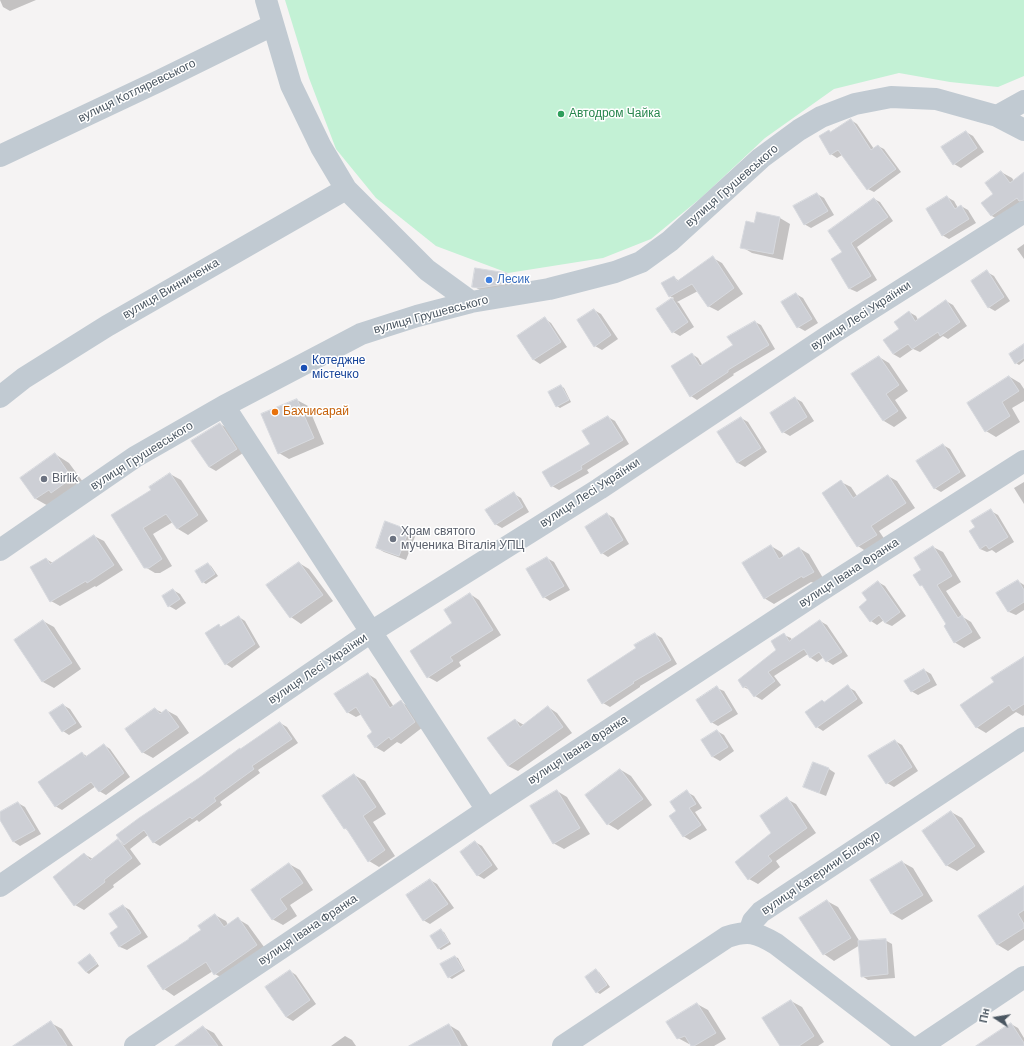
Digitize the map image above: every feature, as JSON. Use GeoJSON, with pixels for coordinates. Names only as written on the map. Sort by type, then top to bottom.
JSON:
{"type":"FeatureCollection","features":[{"type":"Feature","properties":{"kind":"street"},"geometry":{"type":"LineString","coordinates":[[266,0],[291,85],[321,147],[346,189],[427,270],[471,302]]}},
{"type":"Feature","properties":{"kind":"street","name":"вулиця Котляревського"},"geometry":{"type":"LineString","coordinates":[[0,156],[152,85],[273,25]]}},
{"type":"Feature","properties":{"kind":"street","name":"вулиця Грушевського"},"geometry":{"type":"LineString","coordinates":[[0,550],[135,457],[224,406],[360,334],[418,316],[471,302],[549,289],[615,272],[640,262],[670,241],[761,158],[799,130],[821,117],[855,104],[891,97],[936,99],[997,116],[1024,130]]}},
{"type":"Feature","properties":{"kind":"street"},"geometry":{"type":"LineString","coordinates":[[997,116],[1024,101]]}},
{"type":"Feature","properties":{"kind":"street","name":"вулиця Винниченка"},"geometry":{"type":"LineString","coordinates":[[0,396],[24,378],[106,326],[346,189]]}},
{"type":"Feature","properties":{"kind":"street","name":"вулиця Лесі Українки"},"geometry":{"type":"LineString","coordinates":[[0,886],[371,632],[599,489],[833,333],[1024,212]]}},
{"type":"Feature","properties":{"kind":"street"},"geometry":{"type":"LineString","coordinates":[[224,406],[487,810]]}},
{"type":"Feature","properties":{"kind":"street","name":"вулиця Івана Франка"},"geometry":{"type":"LineString","coordinates":[[135,1046],[487,810],[817,593],[1024,461]]}},
{"type":"Feature","properties":{"kind":"street","name":"вулиця Катерини Білокур"},"geometry":{"type":"LineString","coordinates":[[749,933],[753,921],[761,912],[1024,738]]}},
{"type":"Feature","properties":{"kind":"street"},"geometry":{"type":"LineString","coordinates":[[563,1046],[727,938],[739,934],[749,933],[762,936],[776,944],[909,1046]]}},
{"type":"Feature","properties":{"kind":"street"},"geometry":{"type":"LineString","coordinates":[[921,1046],[1024,977]]}},
{"type":"Feature","properties":{"kind":"green space","name":"Автодром Чайка"},"geometry":{"type":"Polygon","coordinates":[[[285,0],[1024,0],[1024,76],[998,87],[950,82],[899,73],[834,89],[765,138],[702,197],[651,239],[603,258],[508,273],[436,246],[376,198],[336,149],[309,78],[285,0]]]}},
{"type":"Feature","properties":{"kind":"building"},"geometry":{"type":"Polygon","coordinates":[[[851,119],[871,150],[878,145],[896,169],[867,190],[838,150],[830,155],[819,136],[829,130],[830,132],[851,119]]]}},
{"type":"Feature","properties":{"kind":"building"},"geometry":{"type":"Polygon","coordinates":[[[966,131],[977,148],[953,165],[941,147],[966,131]]]}},
{"type":"Feature","properties":{"kind":"building"},"geometry":{"type":"Polygon","coordinates":[[[1001,171],[1010,183],[1024,172],[1024,200],[1019,201],[1017,198],[991,216],[981,203],[993,194],[985,183],[1001,171]]]}},
{"type":"Feature","properties":{"kind":"building"},"geometry":{"type":"Polygon","coordinates":[[[817,193],[828,211],[804,225],[793,206],[817,193]]]}},
{"type":"Feature","properties":{"kind":"building"},"geometry":{"type":"Polygon","coordinates":[[[947,196],[955,209],[961,205],[969,219],[942,236],[926,209],[947,196]]]}},
{"type":"Feature","properties":{"kind":"building"},"geometry":{"type":"Polygon","coordinates":[[[874,198],[888,217],[851,243],[871,276],[849,289],[831,259],[842,252],[828,231],[874,198]]]}},
{"type":"Feature","properties":{"kind":"building"},"geometry":{"type":"Polygon","coordinates":[[[757,212],[780,217],[773,254],[740,248],[746,221],[754,223],[757,212]]]}},
{"type":"Feature","properties":{"kind":"building"},"geometry":{"type":"Polygon","coordinates":[[[713,256],[734,288],[708,307],[692,284],[669,297],[661,283],[674,276],[677,281],[713,256]]]}},
{"type":"Feature","properties":{"kind":"building","name":"Лесик"},"geometry":{"type":"Polygon","coordinates":[[[475,268],[507,273],[505,284],[479,288],[472,287],[475,268]]]}},
{"type":"Feature","properties":{"kind":"building"},"geometry":{"type":"Polygon","coordinates":[[[987,270],[1004,297],[988,308],[971,281],[987,270]]]}},
{"type":"Feature","properties":{"kind":"building"},"geometry":{"type":"Polygon","coordinates":[[[796,293],[812,319],[797,328],[781,302],[796,293]]]}},
{"type":"Feature","properties":{"kind":"building"},"geometry":{"type":"Polygon","coordinates":[[[672,298],[688,322],[672,333],[656,309],[672,298]]]}},
{"type":"Feature","properties":{"kind":"building"},"geometry":{"type":"Polygon","coordinates":[[[946,300],[960,322],[940,336],[938,332],[912,349],[908,344],[893,354],[883,340],[899,329],[894,322],[909,311],[915,321],[946,300]]]}},
{"type":"Feature","properties":{"kind":"building"},"geometry":{"type":"Polygon","coordinates":[[[594,309],[611,335],[594,347],[577,320],[594,309]]]}},
{"type":"Feature","properties":{"kind":"building"},"geometry":{"type":"Polygon","coordinates":[[[545,317],[561,342],[533,360],[517,336],[545,317]]]}},
{"type":"Feature","properties":{"kind":"building"},"geometry":{"type":"Polygon","coordinates":[[[755,321],[769,345],[728,370],[728,372],[690,397],[671,366],[692,353],[700,366],[733,345],[727,337],[755,321]]]}},
{"type":"Feature","properties":{"kind":"building"},"geometry":{"type":"Polygon","coordinates":[[[1024,344],[1024,358],[1015,364],[1009,354],[1024,344]]]}},
{"type":"Feature","properties":{"kind":"building"},"geometry":{"type":"Polygon","coordinates":[[[879,356],[899,385],[886,394],[898,411],[883,421],[851,374],[879,356]]]}},
{"type":"Feature","properties":{"kind":"building"},"geometry":{"type":"Polygon","coordinates":[[[1009,376],[1019,391],[1002,402],[1010,416],[985,432],[967,403],[1009,376]]]}},
{"type":"Feature","properties":{"kind":"building"},"geometry":{"type":"Polygon","coordinates":[[[561,385],[569,400],[556,407],[548,392],[561,385]]]}},
{"type":"Feature","properties":{"kind":"building"},"geometry":{"type":"Polygon","coordinates":[[[795,397],[807,417],[782,433],[770,413],[795,397]]]}},
{"type":"Feature","properties":{"kind":"building"},"geometry":{"type":"Polygon","coordinates":[[[297,399],[314,438],[278,454],[261,414],[297,399]]]}},
{"type":"Feature","properties":{"kind":"building"},"geometry":{"type":"Polygon","coordinates":[[[608,416],[623,440],[581,466],[582,469],[551,487],[542,472],[590,444],[582,431],[608,416]]]}},
{"type":"Feature","properties":{"kind":"building"},"geometry":{"type":"Polygon","coordinates":[[[741,417],[761,448],[737,463],[717,432],[741,417]]]}},
{"type":"Feature","properties":{"kind":"building"},"geometry":{"type":"Polygon","coordinates":[[[220,423],[237,449],[209,467],[191,441],[220,423]]]}},
{"type":"Feature","properties":{"kind":"building"},"geometry":{"type":"Polygon","coordinates":[[[943,444],[960,472],[934,489],[916,461],[943,444]]]}},
{"type":"Feature","properties":{"kind":"building"},"geometry":{"type":"Polygon","coordinates":[[[55,453],[72,478],[51,493],[49,490],[35,499],[20,478],[55,453]]]}},
{"type":"Feature","properties":{"kind":"building"},"geometry":{"type":"Polygon","coordinates":[[[170,473],[198,515],[177,529],[166,514],[143,528],[162,559],[149,568],[144,568],[111,515],[151,490],[149,487],[170,473]]]}},
{"type":"Feature","properties":{"kind":"building"},"geometry":{"type":"Polygon","coordinates":[[[888,475],[906,503],[871,526],[877,535],[857,547],[822,493],[841,480],[853,498],[888,475]]]}},
{"type":"Feature","properties":{"kind":"building"},"geometry":{"type":"Polygon","coordinates":[[[514,492],[523,507],[495,525],[485,510],[514,492]]]}},
{"type":"Feature","properties":{"kind":"building"},"geometry":{"type":"Polygon","coordinates":[[[991,509],[1008,537],[989,549],[986,545],[980,549],[969,531],[975,527],[971,521],[991,509]]]}},
{"type":"Feature","properties":{"kind":"building"},"geometry":{"type":"Polygon","coordinates":[[[607,513],[623,540],[601,554],[585,527],[607,513]]]}},
{"type":"Feature","properties":{"kind":"building","name":"Храм святого мученика Віталія УПЦ"},"geometry":{"type":"Polygon","coordinates":[[[385,521],[409,530],[399,556],[376,548],[385,521]]]}},
{"type":"Feature","properties":{"kind":"building"},"geometry":{"type":"Polygon","coordinates":[[[94,535],[114,565],[87,583],[86,581],[50,602],[30,567],[46,558],[50,564],[94,535]]]}},
{"type":"Feature","properties":{"kind":"building"},"geometry":{"type":"Polygon","coordinates":[[[771,545],[779,559],[799,547],[814,572],[803,578],[802,576],[764,599],[742,563],[771,545]]]}},
{"type":"Feature","properties":{"kind":"building"},"geometry":{"type":"Polygon","coordinates":[[[933,546],[952,576],[937,585],[958,618],[962,615],[972,632],[954,643],[944,626],[946,624],[922,585],[920,586],[913,575],[921,570],[914,558],[933,546]]]}},
{"type":"Feature","properties":{"kind":"building"},"geometry":{"type":"Polygon","coordinates":[[[547,557],[564,586],[543,598],[526,569],[547,557]]]}},
{"type":"Feature","properties":{"kind":"building"},"geometry":{"type":"Polygon","coordinates":[[[299,562],[323,595],[290,618],[266,585],[299,562]]]}},
{"type":"Feature","properties":{"kind":"building"},"geometry":{"type":"Polygon","coordinates":[[[208,563],[215,574],[202,583],[195,571],[208,563]]]}},
{"type":"Feature","properties":{"kind":"building"},"geometry":{"type":"Polygon","coordinates":[[[1018,580],[1024,590],[1024,602],[1008,612],[996,593],[1018,580]]]}},
{"type":"Feature","properties":{"kind":"building"},"geometry":{"type":"Polygon","coordinates":[[[878,581],[900,612],[885,623],[879,615],[870,622],[859,607],[867,600],[862,593],[878,581]]]}},
{"type":"Feature","properties":{"kind":"building"},"geometry":{"type":"Polygon","coordinates":[[[173,589],[180,599],[168,607],[162,596],[173,589]]]}},
{"type":"Feature","properties":{"kind":"building"},"geometry":{"type":"Polygon","coordinates":[[[470,593],[493,630],[450,657],[453,661],[427,678],[410,651],[452,623],[444,610],[470,593]]]}},
{"type":"Feature","properties":{"kind":"building"},"geometry":{"type":"Polygon","coordinates":[[[239,616],[255,644],[225,665],[205,633],[219,624],[220,627],[239,616]]]}},
{"type":"Feature","properties":{"kind":"building"},"geometry":{"type":"Polygon","coordinates":[[[43,620],[72,663],[42,682],[14,640],[43,620]]]}},
{"type":"Feature","properties":{"kind":"building"},"geometry":{"type":"Polygon","coordinates":[[[820,620],[842,652],[826,662],[819,652],[810,658],[804,649],[768,672],[775,681],[754,697],[746,686],[743,688],[738,680],[776,650],[771,641],[784,633],[789,641],[820,620]]]}},
{"type":"Feature","properties":{"kind":"building"},"geometry":{"type":"Polygon","coordinates":[[[655,633],[671,660],[633,682],[634,683],[602,704],[587,680],[636,648],[634,645],[655,633]]]}},
{"type":"Feature","properties":{"kind":"building"},"geometry":{"type":"Polygon","coordinates":[[[1024,657],[1024,704],[1013,711],[1009,705],[976,728],[960,705],[994,682],[991,678],[1024,657]]]}},
{"type":"Feature","properties":{"kind":"building"},"geometry":{"type":"Polygon","coordinates":[[[924,669],[930,681],[911,692],[904,681],[924,669]]]}},
{"type":"Feature","properties":{"kind":"building"},"geometry":{"type":"Polygon","coordinates":[[[368,673],[390,708],[401,700],[415,722],[391,740],[389,737],[375,748],[367,736],[372,732],[356,707],[347,713],[334,694],[368,673]]]}},
{"type":"Feature","properties":{"kind":"building"},"geometry":{"type":"Polygon","coordinates":[[[848,685],[857,699],[816,728],[805,712],[822,700],[824,702],[848,685]]]}},
{"type":"Feature","properties":{"kind":"building"},"geometry":{"type":"Polygon","coordinates":[[[717,686],[732,710],[711,723],[696,700],[717,686]]]}},
{"type":"Feature","properties":{"kind":"building"},"geometry":{"type":"Polygon","coordinates":[[[63,704],[76,723],[62,732],[49,713],[63,704]]]}},
{"type":"Feature","properties":{"kind":"building"},"geometry":{"type":"Polygon","coordinates":[[[548,706],[563,727],[508,766],[487,738],[515,719],[520,727],[548,706]]]}},
{"type":"Feature","properties":{"kind":"building"},"geometry":{"type":"Polygon","coordinates":[[[155,708],[160,714],[166,709],[179,727],[142,753],[125,729],[155,708]]]}},
{"type":"Feature","properties":{"kind":"building"},"geometry":{"type":"Polygon","coordinates":[[[280,722],[292,739],[252,766],[254,769],[214,798],[216,801],[192,819],[190,817],[153,843],[144,830],[124,845],[116,835],[240,748],[280,722]]]}},
{"type":"Feature","properties":{"kind":"building"},"geometry":{"type":"Polygon","coordinates":[[[717,730],[728,747],[712,757],[701,740],[717,730]]]}},
{"type":"Feature","properties":{"kind":"building"},"geometry":{"type":"Polygon","coordinates":[[[895,740],[912,767],[886,784],[868,756],[895,740]]]}},
{"type":"Feature","properties":{"kind":"building"},"geometry":{"type":"Polygon","coordinates":[[[104,744],[124,773],[99,792],[91,782],[55,807],[38,782],[82,752],[85,757],[104,744]]]}},
{"type":"Feature","properties":{"kind":"building"},"geometry":{"type":"Polygon","coordinates":[[[813,762],[829,768],[819,793],[803,787],[813,762]]]}},
{"type":"Feature","properties":{"kind":"building"},"geometry":{"type":"Polygon","coordinates":[[[620,769],[643,799],[607,825],[585,795],[620,769]]]}},
{"type":"Feature","properties":{"kind":"building"},"geometry":{"type":"Polygon","coordinates":[[[354,774],[376,807],[363,816],[385,850],[368,862],[346,828],[344,829],[322,796],[354,774]]]}},
{"type":"Feature","properties":{"kind":"building"},"geometry":{"type":"Polygon","coordinates":[[[557,790],[580,828],[553,844],[530,806],[557,790]]]}},
{"type":"Feature","properties":{"kind":"building"},"geometry":{"type":"Polygon","coordinates":[[[687,790],[696,804],[689,808],[701,825],[683,837],[669,816],[676,811],[670,802],[687,790]]]}},
{"type":"Feature","properties":{"kind":"building"},"geometry":{"type":"Polygon","coordinates":[[[787,797],[807,828],[768,856],[772,861],[748,880],[735,862],[771,833],[760,816],[787,797]]]}},
{"type":"Feature","properties":{"kind":"building"},"geometry":{"type":"Polygon","coordinates":[[[18,802],[35,830],[13,842],[0,820],[0,812],[18,802]]]}},
{"type":"Feature","properties":{"kind":"building"},"geometry":{"type":"Polygon","coordinates":[[[951,811],[975,846],[946,866],[922,831],[951,811]]]}},
{"type":"Feature","properties":{"kind":"building"},"geometry":{"type":"Polygon","coordinates":[[[118,839],[132,858],[104,880],[105,882],[74,906],[53,877],[84,853],[90,860],[118,839]]]}},
{"type":"Feature","properties":{"kind":"building"},"geometry":{"type":"Polygon","coordinates":[[[475,841],[492,865],[477,876],[460,852],[475,841]]]}},
{"type":"Feature","properties":{"kind":"building"},"geometry":{"type":"Polygon","coordinates":[[[902,861],[923,895],[891,914],[870,880],[902,861]]]}},
{"type":"Feature","properties":{"kind":"building"},"geometry":{"type":"Polygon","coordinates":[[[289,863],[303,883],[280,899],[287,909],[272,920],[251,890],[289,863]]]}},
{"type":"Feature","properties":{"kind":"building"},"geometry":{"type":"Polygon","coordinates":[[[430,879],[448,904],[423,921],[406,895],[430,879]]]}},
{"type":"Feature","properties":{"kind":"building"},"geometry":{"type":"Polygon","coordinates":[[[1024,886],[1024,910],[1018,914],[1024,924],[1024,928],[997,945],[978,916],[1024,886]]]}},
{"type":"Feature","properties":{"kind":"building"},"geometry":{"type":"Polygon","coordinates":[[[827,900],[851,938],[823,955],[799,918],[827,900]]]}},
{"type":"Feature","properties":{"kind":"building"},"geometry":{"type":"Polygon","coordinates":[[[123,905],[141,933],[119,947],[110,933],[118,927],[109,914],[123,905]]]}},
{"type":"Feature","properties":{"kind":"building"},"geometry":{"type":"Polygon","coordinates":[[[215,914],[224,927],[238,917],[257,945],[214,975],[206,962],[163,990],[147,966],[201,930],[198,926],[215,914]]]}},
{"type":"Feature","properties":{"kind":"building"},"geometry":{"type":"Polygon","coordinates":[[[441,929],[449,942],[438,949],[430,936],[441,929]]]}},
{"type":"Feature","properties":{"kind":"building"},"geometry":{"type":"Polygon","coordinates":[[[886,939],[888,974],[861,977],[858,941],[886,939]]]}},
{"type":"Feature","properties":{"kind":"building"},"geometry":{"type":"Polygon","coordinates":[[[90,954],[97,964],[86,972],[78,963],[90,954]]]}},
{"type":"Feature","properties":{"kind":"building"},"geometry":{"type":"Polygon","coordinates":[[[455,956],[463,969],[448,978],[440,964],[455,956]]]}},
{"type":"Feature","properties":{"kind":"building"},"geometry":{"type":"Polygon","coordinates":[[[596,969],[607,985],[596,993],[585,977],[596,969]]]}},
{"type":"Feature","properties":{"kind":"building"},"geometry":{"type":"Polygon","coordinates":[[[290,970],[310,1000],[286,1017],[265,987],[290,970]]]}},
{"type":"Feature","properties":{"kind":"building"},"geometry":{"type":"Polygon","coordinates":[[[791,1000],[814,1036],[799,1046],[780,1046],[762,1018],[791,1000]]]}},
{"type":"Feature","properties":{"kind":"building"},"geometry":{"type":"Polygon","coordinates":[[[697,1003],[716,1033],[694,1046],[691,1046],[685,1036],[677,1039],[666,1022],[697,1003]]]}},
{"type":"Feature","properties":{"kind":"building"},"geometry":{"type":"Polygon","coordinates":[[[51,1021],[67,1046],[13,1046],[51,1021]]]}},
{"type":"Feature","properties":{"kind":"building"},"geometry":{"type":"Polygon","coordinates":[[[1011,1023],[1024,1043],[1024,1046],[976,1046],[1011,1023]]]}},
{"type":"Feature","properties":{"kind":"building"},"geometry":{"type":"Polygon","coordinates":[[[449,1024],[461,1046],[409,1046],[449,1024]]]}},
{"type":"Feature","properties":{"kind":"building"},"geometry":{"type":"Polygon","coordinates":[[[203,1026],[218,1046],[175,1046],[203,1026]]]}},
{"type":"Feature","properties":{"kind":"place","name":"Автодром Чайка"},"geometry":{"type":"Point","coordinates":[561,114]}},
{"type":"Feature","properties":{"kind":"place","name":"Лесик"},"geometry":{"type":"Point","coordinates":[489,280]}},
{"type":"Feature","properties":{"kind":"place","name":"Котеджне містечко"},"geometry":{"type":"Point","coordinates":[304,368]}},
{"type":"Feature","properties":{"kind":"place","name":"Бахчисарай"},"geometry":{"type":"Point","coordinates":[275,412]}},
{"type":"Feature","properties":{"kind":"place","name":"Birlik"},"geometry":{"type":"Point","coordinates":[44,479]}},
{"type":"Feature","properties":{"kind":"place","name":"Храм святого мученика Віталія УПЦ"},"geometry":{"type":"Point","coordinates":[393,539]}}]}
